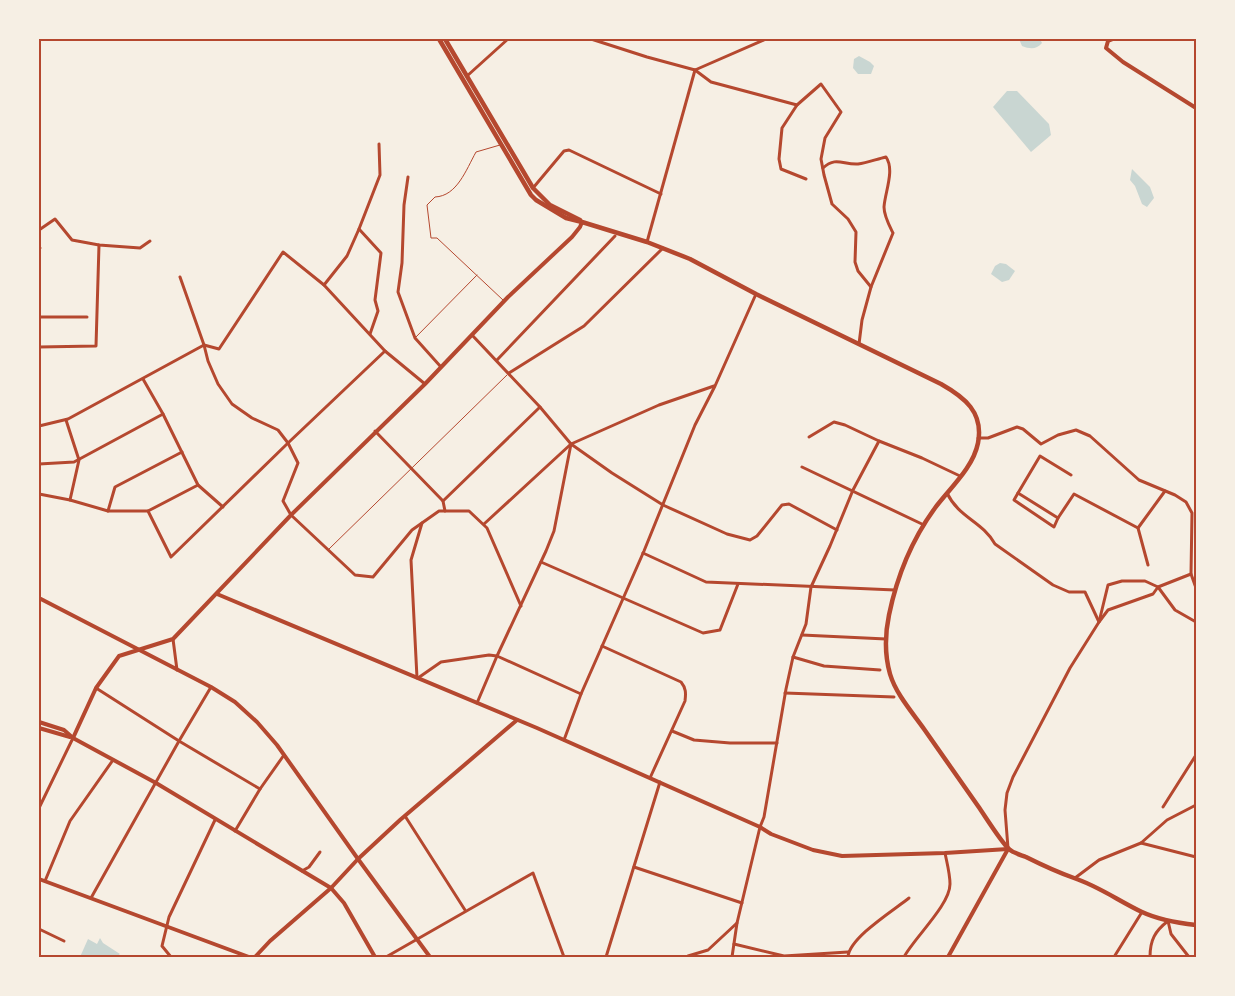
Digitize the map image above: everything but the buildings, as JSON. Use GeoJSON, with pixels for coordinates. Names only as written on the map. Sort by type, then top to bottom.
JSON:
{"type":"FeatureCollection","features":[{"type":"Feature","properties":{"kind":"main road"},"geometry":{"type":"LineString","coordinates":[[440,39],[533,188],[550,205],[582,222],[646,242],[690,259],[756,294],[941,384],[962,397],[970,406],[978,428],[976,452],[924,525],[908,553],[895,590],[888,616],[886,639],[887,660],[891,676],[898,690],[1008,849],[1124,901],[1142,912],[1168,921],[1196,925]]}},
{"type":"Feature","properties":{"kind":"main road"},"geometry":{"type":"LineString","coordinates":[[445,39],[501,145],[531,194],[536,200],[566,218],[582,222]]}},
{"type":"Feature","properties":{"kind":"street"},"geometry":{"type":"LineString","coordinates":[[465,78],[508,39]]}},
{"type":"Feature","properties":{"kind":"street"},"geometry":{"type":"LineString","coordinates":[[591,39],[695,70],[711,82],[796,105]]}},
{"type":"Feature","properties":{"kind":"street"},"geometry":{"type":"LineString","coordinates":[[695,70],[766,39]]}},
{"type":"Feature","properties":{"kind":"street"},"geometry":{"type":"LineString","coordinates":[[1113,39],[1108,41],[1106,48],[1123,62],[1196,108]]}},
{"type":"Feature","properties":{"kind":"street"},"geometry":{"type":"LineString","coordinates":[[646,242],[695,70]]}},
{"type":"Feature","properties":{"kind":"street"},"geometry":{"type":"LineString","coordinates":[[806,179],[781,168],[779,159],[782,128],[796,105],[820,84],[841,112],[825,138],[822,159],[823,169],[832,204],[848,219],[856,232],[855,262],[858,271],[871,288]]}},
{"type":"Feature","properties":{"kind":"street"},"geometry":{"type":"LineString","coordinates":[[324,285],[346,256],[380,176],[379,144]]}},
{"type":"Feature","properties":{"kind":"street"},"geometry":{"type":"LineString","coordinates":[[533,188],[564,151],[569,150],[660,194]]}},
{"type":"Feature","properties":{"kind":"street"},"geometry":{"type":"LineString","coordinates":[[823,169],[830,162],[835,161],[858,164],[886,157],[888,160],[890,170],[884,208],[887,222],[893,232],[871,288],[862,320],[859,344]]}},
{"type":"Feature","properties":{"kind":"street"},"geometry":{"type":"LineString","coordinates":[[408,177],[404,205],[402,263],[398,292],[414,338],[441,367]]}},
{"type":"Feature","properties":{"kind":"street"},"geometry":{"type":"LineString","coordinates":[[39,230],[55,219],[72,240],[99,245],[140,248],[150,241]]}},
{"type":"Feature","properties":{"kind":"street"},"geometry":{"type":"LineString","coordinates":[[39,808],[96,688],[119,656],[173,639],[291,515],[425,384],[504,301],[572,237],[582,222]]}},
{"type":"Feature","properties":{"kind":"street"},"geometry":{"type":"LineString","coordinates":[[359,229],[381,253],[375,300],[378,311],[370,334]]}},
{"type":"Feature","properties":{"kind":"street"},"geometry":{"type":"LineString","coordinates":[[497,360],[615,236]]}},
{"type":"Feature","properties":{"kind":"street"},"geometry":{"type":"LineString","coordinates":[[39,347],[96,346],[99,245]]}},
{"type":"Feature","properties":{"kind":"street"},"geometry":{"type":"LineString","coordinates":[[509,373],[584,326],[663,248]]}},
{"type":"Feature","properties":{"kind":"street"},"geometry":{"type":"LineString","coordinates":[[39,426],[66,420],[204,345],[219,349],[282,252],[324,285],[386,351],[425,384]]}},
{"type":"Feature","properties":{"kind":"street"},"geometry":{"type":"LineString","coordinates":[[180,277],[208,361],[218,384],[232,404],[252,418],[278,430],[288,443],[298,464],[284,501],[291,515],[355,575],[373,577],[412,530],[439,511],[469,510],[488,528],[521,606]]}},
{"type":"Feature","properties":{"kind":"street"},"geometry":{"type":"LineString","coordinates":[[564,740],[581,694],[643,553],[695,425],[715,386],[756,294]]}},
{"type":"Feature","properties":{"kind":"street"},"geometry":{"type":"LineString","coordinates":[[39,317],[86,317]]}},
{"type":"Feature","properties":{"kind":"street"},"geometry":{"type":"LineString","coordinates":[[472,335],[540,407],[571,444],[612,473],[663,505],[727,534],[750,540],[757,536],[782,505],[789,504],[837,530]]}},
{"type":"Feature","properties":{"kind":"street"},"geometry":{"type":"LineString","coordinates":[[148,511],[171,557],[386,351]]}},
{"type":"Feature","properties":{"kind":"street"},"geometry":{"type":"LineString","coordinates":[[143,379],[163,414],[198,485],[223,507]]}},
{"type":"Feature","properties":{"kind":"street"},"geometry":{"type":"LineString","coordinates":[[484,524],[571,444],[659,405],[715,386]]}},
{"type":"Feature","properties":{"kind":"street"},"geometry":{"type":"LineString","coordinates":[[443,501],[540,407]]}},
{"type":"Feature","properties":{"kind":"street"},"geometry":{"type":"LineString","coordinates":[[39,464],[79,460],[163,414]]}},
{"type":"Feature","properties":{"kind":"street"},"geometry":{"type":"LineString","coordinates":[[66,420],[79,460],[70,500]]}},
{"type":"Feature","properties":{"kind":"street"},"geometry":{"type":"LineString","coordinates":[[809,437],[834,422],[845,425],[960,476]]}},
{"type":"Feature","properties":{"kind":"street"},"geometry":{"type":"LineString","coordinates":[[978,438],[988,438],[1017,427],[1023,429],[1041,444],[1058,435],[1076,430],[1090,436],[1139,480],[1175,495],[1186,502],[1192,512],[1191,574],[1196,588]]}},
{"type":"Feature","properties":{"kind":"street"},"geometry":{"type":"LineString","coordinates":[[375,431],[443,501],[445,511]]}},
{"type":"Feature","properties":{"kind":"street"},"geometry":{"type":"LineString","coordinates":[[732,957],[737,923],[764,817],[793,657],[806,624],[811,587],[853,490],[878,441]]}},
{"type":"Feature","properties":{"kind":"street"},"geometry":{"type":"LineString","coordinates":[[477,703],[496,656],[521,606],[554,531],[571,444]]}},
{"type":"Feature","properties":{"kind":"street"},"geometry":{"type":"LineString","coordinates":[[108,511],[115,486],[182,452]]}},
{"type":"Feature","properties":{"kind":"street"},"geometry":{"type":"LineString","coordinates":[[1071,476],[1040,456],[1014,500],[1054,527],[1074,494],[1138,528],[1148,565]]}},
{"type":"Feature","properties":{"kind":"street"},"geometry":{"type":"LineString","coordinates":[[802,467],[924,525]]}},
{"type":"Feature","properties":{"kind":"street"},"geometry":{"type":"LineString","coordinates":[[39,494],[70,500],[108,511],[148,511],[198,485]]}},
{"type":"Feature","properties":{"kind":"street"},"geometry":{"type":"LineString","coordinates":[[1138,528],[1165,491]]}},
{"type":"Feature","properties":{"kind":"street"},"geometry":{"type":"LineString","coordinates":[[1018,492],[1058,518]]}},
{"type":"Feature","properties":{"kind":"street"},"geometry":{"type":"LineString","coordinates":[[947,493],[953,505],[990,536],[995,544],[1053,585],[1069,592],[1085,592],[1099,622]]}},
{"type":"Feature","properties":{"kind":"street"},"geometry":{"type":"LineString","coordinates":[[417,678],[411,560],[422,523]]}},
{"type":"Feature","properties":{"kind":"street"},"geometry":{"type":"LineString","coordinates":[[643,553],[706,582],[895,590]]}},
{"type":"Feature","properties":{"kind":"street"},"geometry":{"type":"LineString","coordinates":[[541,562],[703,633],[720,630],[738,584]]}},
{"type":"Feature","properties":{"kind":"street"},"geometry":{"type":"LineString","coordinates":[[948,957],[1008,849],[1005,810],[1007,793],[1013,777],[1070,668],[1099,622],[1108,610],[1152,594],[1158,587],[1191,574]]}},
{"type":"Feature","properties":{"kind":"street"},"geometry":{"type":"LineString","coordinates":[[1099,622],[1108,585],[1122,581],[1146,580],[1158,587],[1175,610],[1196,622]]}},
{"type":"Feature","properties":{"kind":"street"},"geometry":{"type":"LineString","coordinates":[[216,594],[564,740],[760,827],[771,834],[813,850],[842,856],[1008,849]]}},
{"type":"Feature","properties":{"kind":"street"},"geometry":{"type":"LineString","coordinates":[[39,598],[211,687],[235,702],[257,722],[284,755],[430,957]]}},
{"type":"Feature","properties":{"kind":"street"},"geometry":{"type":"LineString","coordinates":[[802,636],[886,639]]}},
{"type":"Feature","properties":{"kind":"street"},"geometry":{"type":"LineString","coordinates":[[173,639],[177,670]]}},
{"type":"Feature","properties":{"kind":"street"},"geometry":{"type":"LineString","coordinates":[[602,646],[681,682],[684,686],[686,693],[685,701],[650,778]]}},
{"type":"Feature","properties":{"kind":"street"},"geometry":{"type":"LineString","coordinates":[[417,678],[441,662],[489,655],[496,656],[581,694]]}},
{"type":"Feature","properties":{"kind":"street"},"geometry":{"type":"LineString","coordinates":[[793,657],[824,666],[880,670]]}},
{"type":"Feature","properties":{"kind":"street"},"geometry":{"type":"LineString","coordinates":[[91,898],[211,687]]}},
{"type":"Feature","properties":{"kind":"street"},"geometry":{"type":"LineString","coordinates":[[96,688],[179,741],[260,789]]}},
{"type":"Feature","properties":{"kind":"street"},"geometry":{"type":"LineString","coordinates":[[786,693],[894,698]]}},
{"type":"Feature","properties":{"kind":"street"},"geometry":{"type":"LineString","coordinates":[[255,957],[270,941],[331,888],[358,859],[405,816],[517,720]]}},
{"type":"Feature","properties":{"kind":"street"},"geometry":{"type":"LineString","coordinates":[[39,722],[64,730],[73,738]]}},
{"type":"Feature","properties":{"kind":"street"},"geometry":{"type":"LineString","coordinates":[[39,728],[73,738],[156,783],[214,820],[331,888],[344,903],[375,957]]}},
{"type":"Feature","properties":{"kind":"street"},"geometry":{"type":"LineString","coordinates":[[672,731],[694,740],[730,743],[778,743]]}},
{"type":"Feature","properties":{"kind":"street"},"geometry":{"type":"LineString","coordinates":[[235,831],[260,789],[284,755]]}},
{"type":"Feature","properties":{"kind":"street"},"geometry":{"type":"LineString","coordinates":[[1163,807],[1196,755]]}},
{"type":"Feature","properties":{"kind":"street"},"geometry":{"type":"LineString","coordinates":[[45,881],[70,821],[113,760]]}},
{"type":"Feature","properties":{"kind":"street"},"geometry":{"type":"LineString","coordinates":[[606,957],[660,782]]}},
{"type":"Feature","properties":{"kind":"street"},"geometry":{"type":"LineString","coordinates":[[1075,878],[1099,860],[1141,843],[1167,820],[1196,805]]}},
{"type":"Feature","properties":{"kind":"street"},"geometry":{"type":"LineString","coordinates":[[405,816],[465,910]]}},
{"type":"Feature","properties":{"kind":"street"},"geometry":{"type":"LineString","coordinates":[[172,957],[162,946],[169,917],[214,820]]}},
{"type":"Feature","properties":{"kind":"street"},"geometry":{"type":"LineString","coordinates":[[1141,843],[1196,857]]}},
{"type":"Feature","properties":{"kind":"street"},"geometry":{"type":"LineString","coordinates":[[302,871],[309,867],[320,852]]}},
{"type":"Feature","properties":{"kind":"street"},"geometry":{"type":"LineString","coordinates":[[904,957],[944,903],[950,886],[945,853]]}},
{"type":"Feature","properties":{"kind":"street"},"geometry":{"type":"LineString","coordinates":[[634,867],[742,902]]}},
{"type":"Feature","properties":{"kind":"street"},"geometry":{"type":"LineString","coordinates":[[386,957],[465,910],[533,873],[564,957]]}},
{"type":"Feature","properties":{"kind":"street"},"geometry":{"type":"LineString","coordinates":[[39,879],[249,957]]}},
{"type":"Feature","properties":{"kind":"street"},"geometry":{"type":"LineString","coordinates":[[734,944],[784,956],[848,952],[874,925],[908,898]]}},
{"type":"Feature","properties":{"kind":"street"},"geometry":{"type":"LineString","coordinates":[[1114,957],[1142,912]]}},
{"type":"Feature","properties":{"kind":"street"},"geometry":{"type":"LineString","coordinates":[[1150,957],[1150,949],[1156,931],[1168,921],[1171,934],[1189,957]]}},
{"type":"Feature","properties":{"kind":"street"},"geometry":{"type":"LineString","coordinates":[[688,957],[708,950],[737,923]]}},
{"type":"Feature","properties":{"kind":"street"},"geometry":{"type":"LineString","coordinates":[[39,929],[64,940]]}},
{"type":"Feature","properties":{"kind":"street"},"geometry":{"type":"LineString","coordinates":[[848,952],[848,957]]}},
{"type":"Feature","properties":{"kind":"lane"},"geometry":{"type":"LineString","coordinates":[[501,145],[476,152],[454,190],[444,196],[435,197],[427,205],[431,238],[437,238],[504,301]]}},
{"type":"Feature","properties":{"kind":"lane"},"geometry":{"type":"LineString","coordinates":[[414,338],[476,275]]}},
{"type":"Feature","properties":{"kind":"lane"},"geometry":{"type":"LineString","coordinates":[[328,550],[509,373]]}},
{"type":"Feature","properties":{"kind":"shaded area"},"geometry":{"type":"Polygon","coordinates":[[[1019,39],[1040,39],[1042,43],[1035,48],[1028,48],[1022,46],[1019,39]]]}},
{"type":"Feature","properties":{"kind":"shaded area"},"geometry":{"type":"Polygon","coordinates":[[[859,56],[874,66],[871,74],[858,74],[853,68],[854,59],[859,56]]]}},
{"type":"Feature","properties":{"kind":"shaded area"},"geometry":{"type":"Polygon","coordinates":[[[1007,91],[1017,91],[1049,124],[1051,135],[1031,152],[993,107],[1007,91]]]}},
{"type":"Feature","properties":{"kind":"shaded area"},"geometry":{"type":"Polygon","coordinates":[[[1132,169],[1150,187],[1154,198],[1147,207],[1142,204],[1135,186],[1130,180],[1132,169]]]}},
{"type":"Feature","properties":{"kind":"shaded area"},"geometry":{"type":"Polygon","coordinates":[[[1000,263],[1006,264],[1015,271],[1009,280],[1002,282],[991,274],[995,266],[1000,263]]]}},
{"type":"Feature","properties":{"kind":"shaded area"},"geometry":{"type":"Polygon","coordinates":[[[100,938],[103,943],[120,954],[116,957],[80,957],[88,939],[97,944],[100,938]]]}}]}
